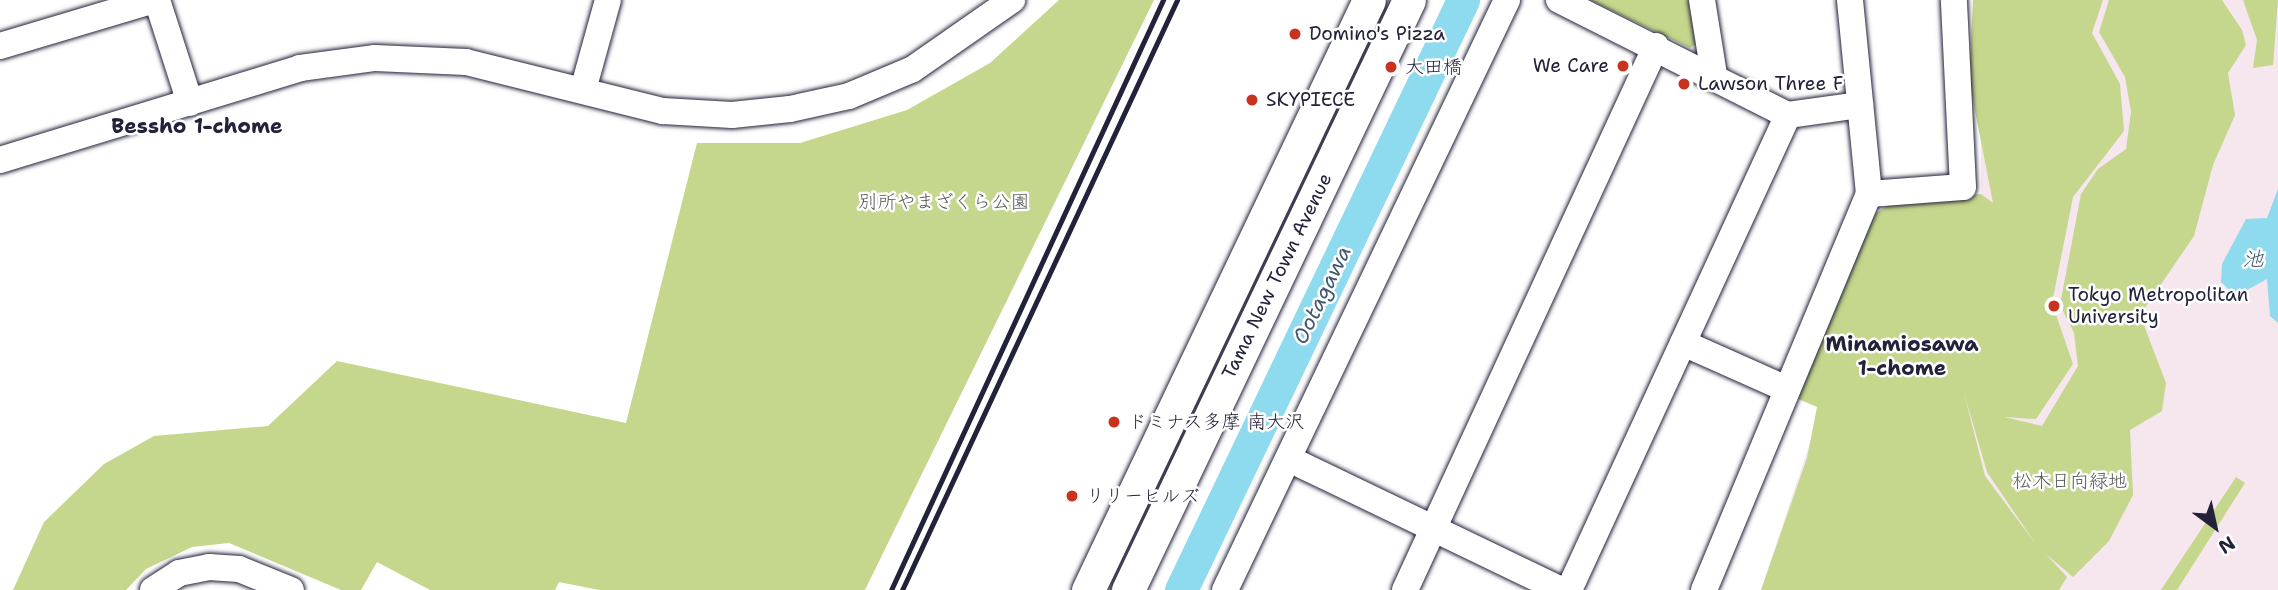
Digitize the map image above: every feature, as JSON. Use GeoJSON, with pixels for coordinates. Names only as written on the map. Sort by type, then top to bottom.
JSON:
{"type":"FeatureCollection","features":[{"type":"Feature","properties":{"kind":"main road","name":"Tama New Town Avenue"},"geometry":{"type":"LineString","coordinates":[[1088,590],[1369,0]]}},
{"type":"Feature","properties":{"kind":"main road","name":"Tama New Town Avenue"},"geometry":{"type":"LineString","coordinates":[[1128,590],[1409,0]]}},
{"type":"Feature","properties":{"kind":"street"},"geometry":{"type":"LineString","coordinates":[[0,46],[156,0],[190,103]]}},
{"type":"Feature","properties":{"kind":"street"},"geometry":{"type":"LineString","coordinates":[[583,90],[608,0]]}},
{"type":"Feature","properties":{"kind":"street"},"geometry":{"type":"LineString","coordinates":[[0,160],[300,68],[403,57],[466,62],[695,114],[749,115],[812,105],[913,69],[964,39],[1012,0]]}},
{"type":"Feature","properties":{"kind":"street"},"geometry":{"type":"LineString","coordinates":[[1226,590],[1507,0]]}},
{"type":"Feature","properties":{"kind":"street"},"geometry":{"type":"LineString","coordinates":[[1559,0],[1714,75],[1788,115],[1860,105]]}},
{"type":"Feature","properties":{"kind":"street"},"geometry":{"type":"LineString","coordinates":[[1702,0],[1714,75]]}},
{"type":"Feature","properties":{"kind":"street"},"geometry":{"type":"LineString","coordinates":[[1704,590],[1784,388],[1869,194],[1850,0]]}},
{"type":"Feature","properties":{"kind":"street"},"geometry":{"type":"LineString","coordinates":[[1869,194],[1963,187],[1954,0]]}},
{"type":"Feature","properties":{"kind":"street"},"geometry":{"type":"LineString","coordinates":[[1405,590],[1656,46]]}},
{"type":"Feature","properties":{"kind":"street"},"geometry":{"type":"LineString","coordinates":[[1569,590],[1788,115]]}},
{"type":"Feature","properties":{"kind":"street"},"geometry":{"type":"LineString","coordinates":[[1683,343],[1784,388]]}},
{"type":"Feature","properties":{"kind":"street"},"geometry":{"type":"LineString","coordinates":[[1289,459],[1561,590]]}},
{"type":"Feature","properties":{"kind":"street"},"geometry":{"type":"LineString","coordinates":[[153,590],[179,573],[209,567],[239,569],[291,590]]}},
{"type":"Feature","properties":{"kind":"shaded area","name":"Tokyo Metropolitan University"},"geometry":{"type":"Polygon","coordinates":[[[1980,0],[2278,0],[2278,590],[1761,590],[1889,205],[1981,194],[1980,0]]]}},
{"type":"Feature","properties":{"kind":"green space","name":"別所やまざくら公園"},"geometry":{"type":"Polygon","coordinates":[[[1059,0],[1154,0],[865,590],[599,590],[559,582],[555,590],[430,590],[377,562],[361,590],[341,590],[229,543],[192,547],[146,569],[126,590],[13,590],[44,522],[104,464],[154,436],[268,426],[337,361],[626,423],[697,143],[800,143],[907,110],[990,63],[1059,0]]]}},
{"type":"Feature","properties":{"kind":"green space"},"geometry":{"type":"Polygon","coordinates":[[[1590,0],[1695,0],[1702,40],[1690,48],[1590,0]]]}},
{"type":"Feature","properties":{"kind":"green space","name":"Tokyo Metropolitan University"},"geometry":{"type":"Polygon","coordinates":[[[1973,0],[2103,0],[2092,33],[2120,84],[2124,131],[2073,197],[2052,303],[2073,364],[2036,419],[2004,417],[2042,426],[2078,366],[2074,333],[2060,305],[2081,194],[2098,169],[2126,149],[2131,112],[2125,77],[2099,32],[2109,0],[2222,0],[2242,30],[2246,45],[2228,73],[2235,115],[2213,165],[2194,236],[2140,315],[2166,383],[2162,411],[2130,430],[2133,495],[2109,541],[2073,577],[2046,554],[2067,577],[2059,590],[1761,590],[1807,458],[1817,407],[1789,395],[1871,216],[1889,205],[1981,194],[1993,203],[1969,80],[1973,0]],[[1964,393],[1985,476],[2035,543],[1987,472],[1964,393]]]}},
{"type":"Feature","properties":{"kind":"green space"},"geometry":{"type":"Polygon","coordinates":[[[2243,0],[2278,0],[2273,65],[2253,68],[2257,40],[2243,0]]]}},
{"type":"Feature","properties":{"kind":"green space"},"geometry":{"type":"Polygon","coordinates":[[[2236,477],[2245,483],[2177,590],[2161,590],[2236,477]]]}},
{"type":"Feature","properties":{"kind":"water","name":"池"},"geometry":{"type":"Polygon","coordinates":[[[2278,189],[2278,323],[2270,316],[2267,279],[2236,296],[2221,282],[2222,264],[2246,219],[2267,218],[2278,189]]]}},
{"type":"Feature","properties":{"kind":"waterway","name":"Ootagawa"},"geometry":{"type":"LineString","coordinates":[[1181,590],[1463,0]]}},
{"type":"Feature","properties":{"kind":"railway"},"geometry":{"type":"LineString","coordinates":[[891,590],[1163,0]]}},
{"type":"Feature","properties":{"kind":"railway"},"geometry":{"type":"LineString","coordinates":[[902,590],[1177,0]]}},
{"type":"Feature","properties":{"kind":"place","name":"Domino's Pizza"},"geometry":{"type":"Point","coordinates":[1295,34]}},
{"type":"Feature","properties":{"kind":"place","name":"We Care"},"geometry":{"type":"Point","coordinates":[1623,66]}},
{"type":"Feature","properties":{"kind":"place","name":"大田橋"},"geometry":{"type":"Point","coordinates":[1391,67]}},
{"type":"Feature","properties":{"kind":"place","name":"Lawson Three F"},"geometry":{"type":"Point","coordinates":[1684,84]}},
{"type":"Feature","properties":{"kind":"place","name":"SKYPIECE"},"geometry":{"type":"Point","coordinates":[1252,100]}},
{"type":"Feature","properties":{"kind":"place","name":"Tokyo Metropolitan University"},"geometry":{"type":"Point","coordinates":[2054,306]}},
{"type":"Feature","properties":{"kind":"place","name":"ドミナス多摩 南大沢"},"geometry":{"type":"Point","coordinates":[1114,422]}},
{"type":"Feature","properties":{"kind":"place","name":"リリーヒルズ"},"geometry":{"type":"Point","coordinates":[1072,496]}},
{"type":"Feature","properties":{"kind":"district","name":"Bessho 1-chome"},"geometry":{"type":"Point","coordinates":[197,126]}},
{"type":"Feature","properties":{"kind":"district","name":"Minamiosawa 1-chome"},"geometry":{"type":"Point","coordinates":[1902,356]}},
{"type":"Feature","properties":{"kind":"park label","name":"松木日向緑地"},"geometry":{"type":"Point","coordinates":[2070,481]}}]}
